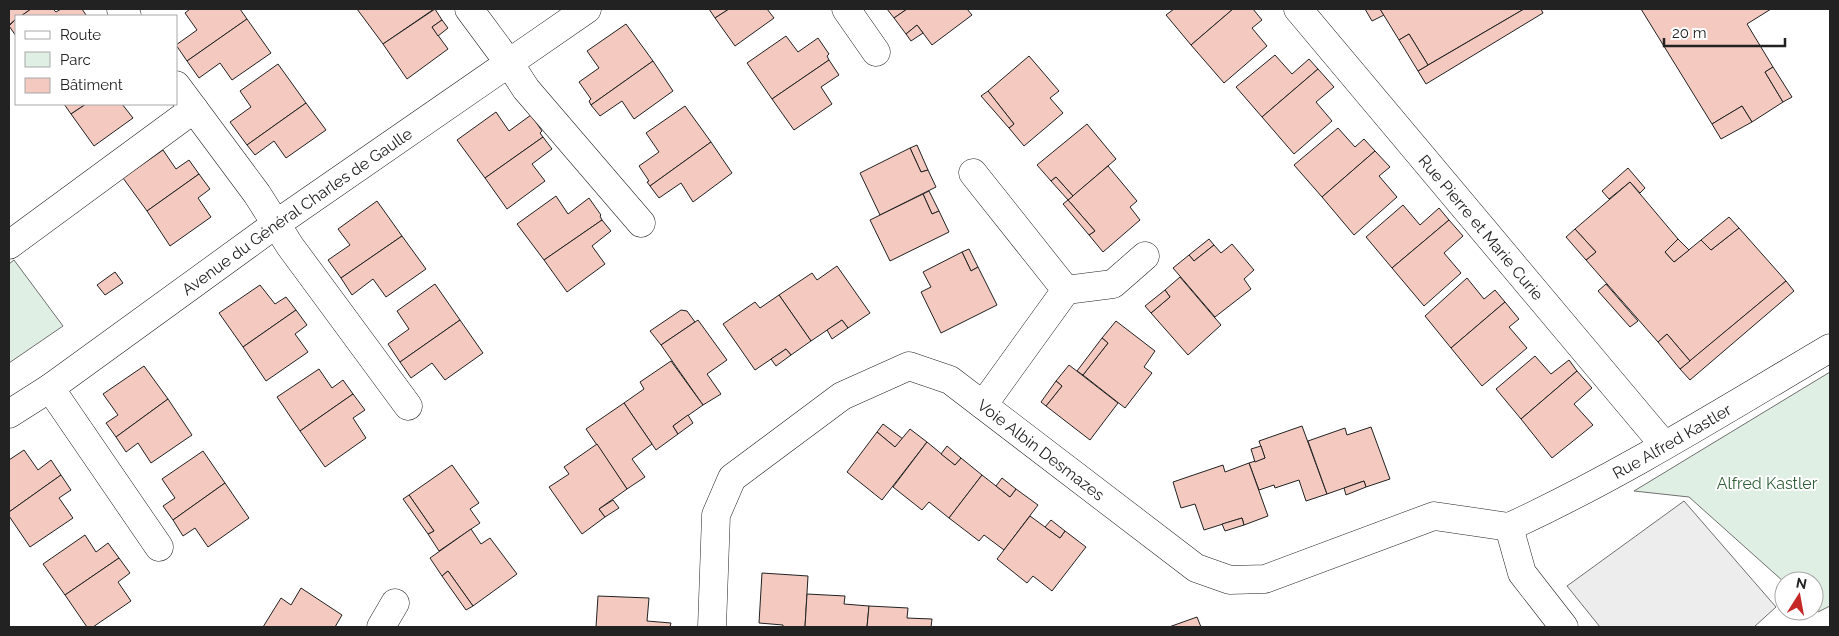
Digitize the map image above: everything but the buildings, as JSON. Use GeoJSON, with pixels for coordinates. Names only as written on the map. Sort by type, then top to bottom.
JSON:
{"type":"FeatureCollection","features":[{"type":"Feature","properties":{"kind":"street"},"geometry":{"type":"LineString","coordinates":[[469,9],[526,89],[641,223]]}},
{"type":"Feature","properties":{"kind":"street","name":"Avenue du Général Charles de Gaulle"},"geometry":{"type":"LineString","coordinates":[[9,414],[50,388],[276,224],[587,9]]}},
{"type":"Feature","properties":{"kind":"street"},"geometry":{"type":"LineString","coordinates":[[846,9],[876,52]]}},
{"type":"Feature","properties":{"kind":"street","name":"Rue Pierre et Marie Curie"},"geometry":{"type":"LineString","coordinates":[[1298,9],[1664,445]]}},
{"type":"Feature","properties":{"kind":"street"},"geometry":{"type":"LineString","coordinates":[[178,88],[257,194],[290,246],[408,406]]}},
{"type":"Feature","properties":{"kind":"street"},"geometry":{"type":"LineString","coordinates":[[9,245],[194,109]]}},
{"type":"Feature","properties":{"kind":"street"},"geometry":{"type":"LineString","coordinates":[[973,173],[1066,290]]}},
{"type":"Feature","properties":{"kind":"street"},"geometry":{"type":"LineString","coordinates":[[983,405],[1066,290],[1112,284],[1145,256]]}},
{"type":"Feature","properties":{"kind":"street","name":"Rue Alfred Kastler"},"geometry":{"type":"LineString","coordinates":[[1509,527],[1549,509],[1664,445],[1830,348]]}},
{"type":"Feature","properties":{"kind":"street","name":"Voie Albin Desmazes"},"geometry":{"type":"LineString","coordinates":[[712,627],[716,515],[732,478],[842,396],[910,366],[950,380],[1196,568],[1230,580],[1265,579],[1434,516],[1509,527]]}},
{"type":"Feature","properties":{"kind":"street"},"geometry":{"type":"LineString","coordinates":[[50,388],[159,547]]}},
{"type":"Feature","properties":{"kind":"street"},"geometry":{"type":"LineString","coordinates":[[1509,527],[1522,573],[1564,627]]}},
{"type":"Feature","properties":{"kind":"street"},"geometry":{"type":"LineString","coordinates":[[381,627],[395,603]]}},
{"type":"Feature","properties":{"kind":"green space"},"geometry":{"type":"Polygon","coordinates":[[[14,260],[63,326],[9,363],[9,264],[14,260]]]}},
{"type":"Feature","properties":{"kind":"green space","name":"Alfred Kastler"},"geometry":{"type":"Polygon","coordinates":[[[1830,372],[1830,606],[1824,609],[1824,571],[1774,571],[1774,573],[1689,497],[1634,491],[1830,372]]]}},
{"type":"Feature","properties":{"kind":"shaded area"},"geometry":{"type":"Polygon","coordinates":[[[1684,501],[1774,605],[1774,609],[1754,627],[1600,627],[1567,586],[1684,501]]]}}]}
